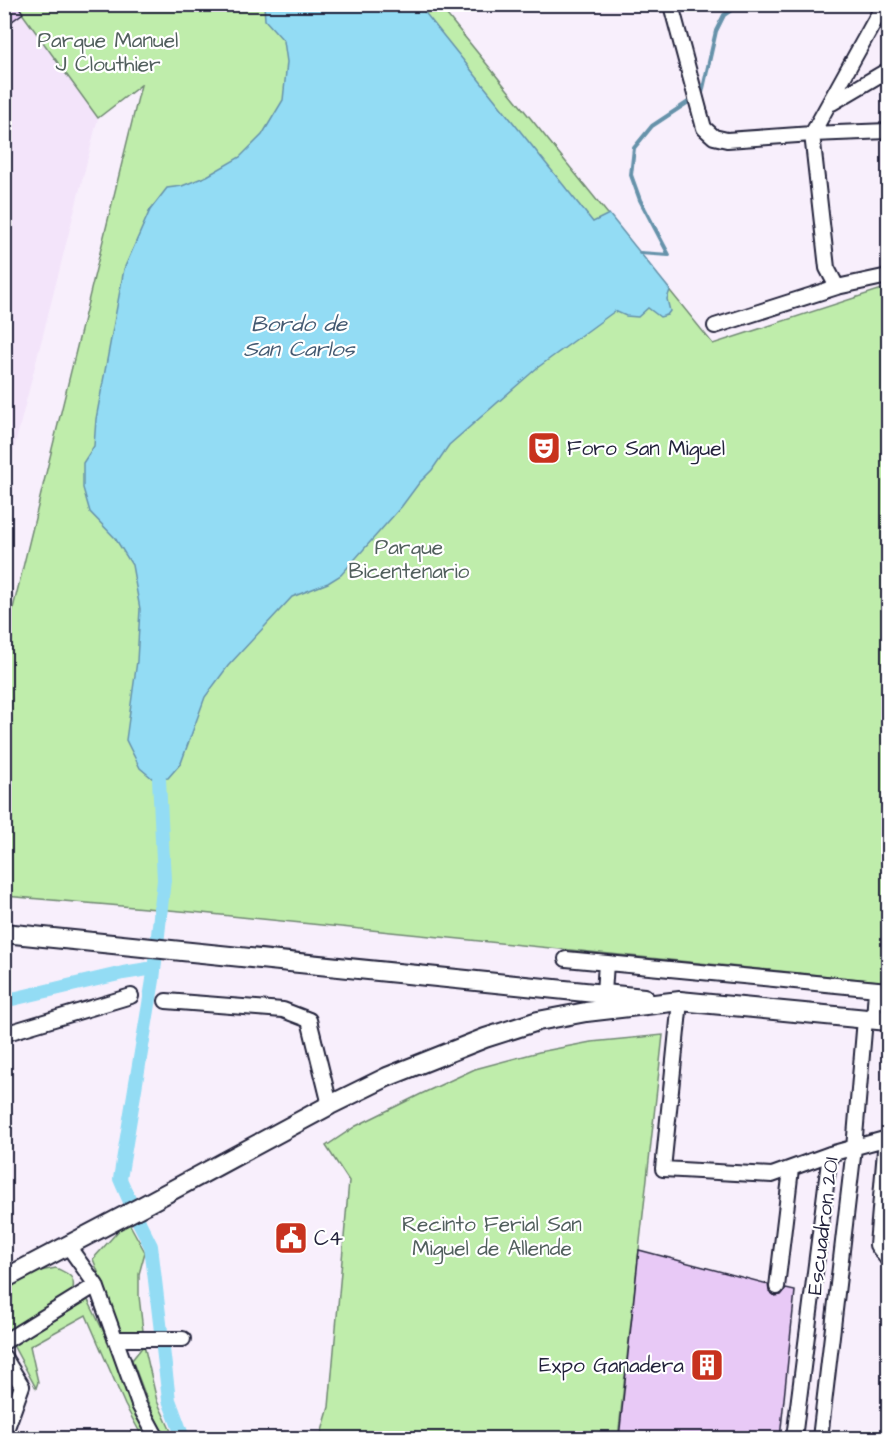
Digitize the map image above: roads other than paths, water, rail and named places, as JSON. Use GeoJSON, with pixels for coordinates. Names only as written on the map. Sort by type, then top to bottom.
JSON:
{"type":"FeatureCollection","features":[{"type":"Feature","properties":{"kind":"main road"},"geometry":{"type":"LineString","coordinates":[[4,933],[880,1021]]}},
{"type":"Feature","properties":{"kind":"main road"},"geometry":{"type":"LineString","coordinates":[[4,1279],[330,1105],[432,1058],[485,1038],[538,1022],[586,1012],[680,1001]]}},
{"type":"Feature","properties":{"kind":"street"},"geometry":{"type":"LineString","coordinates":[[837,287],[827,268],[812,134],[884,4]]}},
{"type":"Feature","properties":{"kind":"street"},"geometry":{"type":"LineString","coordinates":[[671,5],[704,128],[714,137],[727,140],[888,131]]}},
{"type":"Feature","properties":{"kind":"street"},"geometry":{"type":"LineString","coordinates":[[830,104],[888,70]]}},
{"type":"Feature","properties":{"kind":"street"},"geometry":{"type":"LineString","coordinates":[[715,326],[837,287],[888,276]]}},
{"type":"Feature","properties":{"kind":"street"},"geometry":{"type":"LineString","coordinates":[[566,959],[882,990]]}},
{"type":"Feature","properties":{"kind":"street"},"geometry":{"type":"LineString","coordinates":[[604,993],[606,963]]}},
{"type":"Feature","properties":{"kind":"street","name":"Escuadron 201"},"geometry":{"type":"LineString","coordinates":[[820,1438],[854,1148],[880,1021],[882,990]]}},
{"type":"Feature","properties":{"kind":"street"},"geometry":{"type":"LineString","coordinates":[[4,1034],[132,996]]}},
{"type":"Feature","properties":{"kind":"street"},"geometry":{"type":"LineString","coordinates":[[166,1001],[283,1010],[309,1020],[330,1105]]}},
{"type":"Feature","properties":{"kind":"street"},"geometry":{"type":"LineString","coordinates":[[680,1001],[663,1169],[772,1175],[830,1154],[887,1138],[877,1245],[888,1260]]}},
{"type":"Feature","properties":{"kind":"street"},"geometry":{"type":"LineString","coordinates":[[794,1438],[830,1154]]}},
{"type":"Feature","properties":{"kind":"street"},"geometry":{"type":"LineString","coordinates":[[777,1287],[790,1168]]}},
{"type":"Feature","properties":{"kind":"street"},"geometry":{"type":"LineString","coordinates":[[68,1246],[96,1286],[139,1405],[157,1438]]}},
{"type":"Feature","properties":{"kind":"street"},"geometry":{"type":"LineString","coordinates":[[4,1342],[96,1286]]}},
{"type":"Feature","properties":{"kind":"street"},"geometry":{"type":"LineString","coordinates":[[115,1339],[183,1339]]}},
{"type":"Feature","properties":{"kind":"street"},"geometry":{"type":"LineString","coordinates":[[4,1357],[22,1386],[4,1436]]}},
{"type":"Feature","properties":{"kind":"water","name":"Bordo de San Carlos"},"geometry":{"type":"Polygon","coordinates":[[[264,5],[419,5],[593,222],[609,214],[670,290],[667,299],[670,311],[667,315],[660,317],[648,308],[638,317],[626,316],[615,311],[537,368],[449,445],[432,470],[341,575],[328,583],[292,597],[228,666],[205,697],[181,763],[168,778],[153,779],[140,768],[126,740],[137,661],[140,609],[132,565],[115,538],[90,512],[83,488],[83,463],[94,446],[96,419],[124,269],[150,210],[167,188],[182,186],[207,176],[240,157],[262,135],[283,100],[287,62],[284,41],[265,20],[264,5]]]}},
{"type":"Feature","properties":{"kind":"waterway"},"geometry":{"type":"LineString","coordinates":[[640,253],[669,255],[640,200],[631,175],[634,148],[652,126],[702,93],[716,31],[724,15],[740,4]]}},
{"type":"Feature","properties":{"kind":"waterway"},"geometry":{"type":"LineString","coordinates":[[159,779],[164,880],[153,980],[120,1179],[151,1246],[169,1400],[183,1438]]}},
{"type":"Feature","properties":{"kind":"waterway"},"geometry":{"type":"LineString","coordinates":[[4,1001],[154,968]]}},
{"type":"Feature","properties":{"kind":"place","name":"Foro San Miguel"},"geometry":{"type":"Point","coordinates":[544,448]}},
{"type":"Feature","properties":{"kind":"place","name":"C4"},"geometry":{"type":"Point","coordinates":[291,1238]}},
{"type":"Feature","properties":{"kind":"place","name":"Expo Ganadera"},"geometry":{"type":"Point","coordinates":[707,1365]}},
{"type":"Feature","properties":{"kind":"park label","name":"Parque Manuel J Clouthier"},"geometry":{"type":"Point","coordinates":[108,52]}},
{"type":"Feature","properties":{"kind":"park label","name":"Parque Bicentenario"},"geometry":{"type":"Point","coordinates":[409,559]}},
{"type":"Feature","properties":{"kind":"park label","name":"Recinto Ferial San Miguel de Allende"},"geometry":{"type":"Point","coordinates":[492,1236]}}]}
